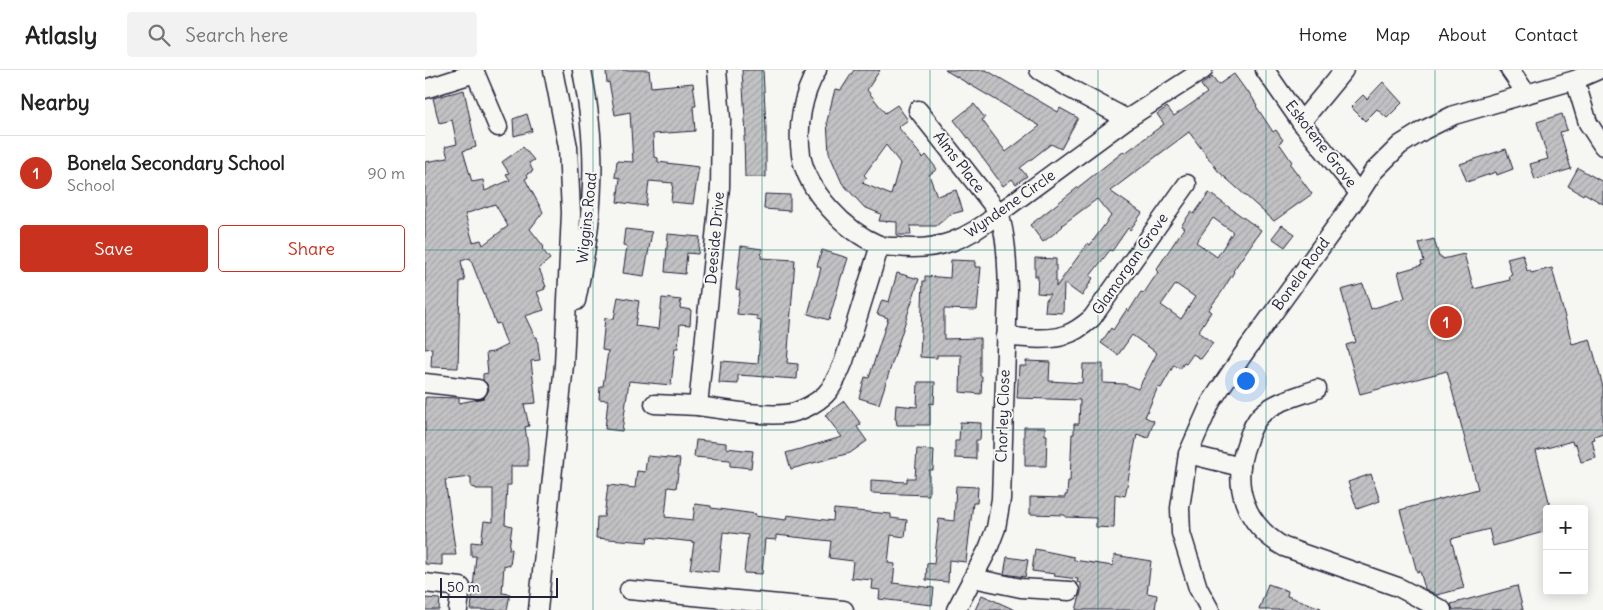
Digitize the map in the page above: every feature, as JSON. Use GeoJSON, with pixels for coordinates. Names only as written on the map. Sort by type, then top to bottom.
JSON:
{"type":"FeatureCollection","features":[{"type":"Feature","properties":{"kind":"street","name":"Wiggins Road"},"geometry":{"type":"LineString","coordinates":[[564,365],[586,248],[592,183],[590,131],[582,70]]}},
{"type":"Feature","properties":{"kind":"street","name":"Deeside Drive"},"geometry":{"type":"LineString","coordinates":[[698,406],[720,187],[721,119],[717,70]]}},
{"type":"Feature","properties":{"kind":"street","name":"Wyndene Circle"},"geometry":{"type":"LineString","coordinates":[[817,70],[810,81],[802,109],[800,131],[801,156],[813,185],[829,208],[853,231],[880,245],[909,249],[943,246],[965,237],[984,226],[1127,119],[1203,70]]}},
{"type":"Feature","properties":{"kind":"street"},"geometry":{"type":"LineString","coordinates":[[1039,70],[1127,119]]}},
{"type":"Feature","properties":{"kind":"street","name":"Eskotene Grove"},"geometry":{"type":"LineString","coordinates":[[1265,70],[1301,122],[1359,193]]}},
{"type":"Feature","properties":{"kind":"street"},"geometry":{"type":"LineString","coordinates":[[1301,122],[1344,70]]}},
{"type":"Feature","properties":{"kind":"street"},"geometry":{"type":"LineString","coordinates":[[1509,70],[1526,94]]}},
{"type":"Feature","properties":{"kind":"street","name":"Bonela Road"},"geometry":{"type":"LineString","coordinates":[[1209,610],[1198,588],[1181,533],[1180,508],[1188,454],[1216,395],[1373,172],[1400,145],[1454,115],[1575,80],[1598,70]]}},
{"type":"Feature","properties":{"kind":"street"},"geometry":{"type":"LineString","coordinates":[[425,89],[474,71],[498,127]]}},
{"type":"Feature","properties":{"kind":"street","name":"Wiggins Road"},"geometry":{"type":"LineString","coordinates":[[538,610],[564,365],[571,213],[568,147],[553,71]]}},
{"type":"Feature","properties":{"kind":"street"},"geometry":{"type":"LineString","coordinates":[[1575,80],[1588,123],[1603,146]]}},
{"type":"Feature","properties":{"kind":"street","name":"Alms Place"},"geometry":{"type":"LineString","coordinates":[[918,110],[999,213]]}},
{"type":"Feature","properties":{"kind":"street","name":"Glamorgan Grove"},"geometry":{"type":"LineString","coordinates":[[1006,336],[1024,338],[1064,336],[1080,328],[1092,318],[1187,184]]}},
{"type":"Feature","properties":{"kind":"street","name":"Chorley Close"},"geometry":{"type":"LineString","coordinates":[[956,610],[989,549],[996,528],[1001,499],[1008,291],[1005,232],[999,213]]}},
{"type":"Feature","properties":{"kind":"street"},"geometry":{"type":"LineString","coordinates":[[654,404],[698,406],[769,414],[794,412],[810,405],[825,394],[836,379],[844,361],[880,245]]}},
{"type":"Feature","properties":{"kind":"street"},"geometry":{"type":"LineString","coordinates":[[425,383],[477,389]]}},
{"type":"Feature","properties":{"kind":"street"},"geometry":{"type":"LineString","coordinates":[[1317,389],[1268,409],[1260,416],[1251,429],[1243,452],[1240,478],[1241,490],[1250,514],[1259,528],[1284,547],[1397,587],[1442,610]]}},
{"type":"Feature","properties":{"kind":"street"},"geometry":{"type":"LineString","coordinates":[[1188,454],[1241,467]]}},
{"type":"Feature","properties":{"kind":"street"},"geometry":{"type":"LineString","coordinates":[[973,578],[1021,588],[1070,591]]}},
{"type":"Feature","properties":{"kind":"street"},"geometry":{"type":"LineString","coordinates":[[425,583],[461,587],[458,610]]}},
{"type":"Feature","properties":{"kind":"street"},"geometry":{"type":"LineString","coordinates":[[629,590],[843,610]]}},
{"type":"Feature","properties":{"kind":"building"},"geometry":{"type":"Polygon","coordinates":[[[649,70],[651,87],[693,83],[696,106],[693,106],[695,131],[653,134],[654,157],[658,158],[658,162],[699,167],[693,204],[671,202],[673,183],[649,181],[646,206],[617,202],[620,178],[615,177],[617,161],[633,162],[630,112],[615,115],[609,82],[607,83],[606,71],[649,70]]]}},
{"type":"Feature","properties":{"kind":"building"},"geometry":{"type":"Polygon","coordinates":[[[742,70],[763,70],[766,177],[745,177],[744,136],[746,136],[742,70]]]}},
{"type":"Feature","properties":{"kind":"building"},"geometry":{"type":"Polygon","coordinates":[[[854,70],[880,70],[867,90],[885,113],[897,105],[908,120],[898,127],[923,158],[926,155],[937,169],[929,175],[937,196],[956,190],[963,211],[951,214],[936,226],[910,226],[911,235],[897,235],[897,222],[879,221],[881,214],[864,207],[842,183],[829,153],[827,121],[835,89],[841,90],[854,70]],[[886,145],[864,175],[867,178],[862,183],[891,195],[900,163],[886,145]]]}},
{"type":"Feature","properties":{"kind":"building"},"geometry":{"type":"Polygon","coordinates":[[[945,70],[986,70],[1058,112],[1060,108],[1078,118],[1061,149],[1051,144],[1020,168],[1027,176],[1016,184],[1012,179],[1003,186],[954,120],[974,104],[985,118],[982,120],[1006,152],[1040,126],[945,70]]]}},
{"type":"Feature","properties":{"kind":"building"},"geometry":{"type":"Polygon","coordinates":[[[1234,74],[1248,91],[1273,132],[1276,130],[1283,140],[1279,143],[1292,162],[1290,164],[1312,194],[1274,221],[1218,171],[1189,132],[1110,191],[1142,213],[1130,230],[1128,228],[1112,251],[1110,250],[1090,276],[1093,278],[1082,296],[1064,283],[1063,313],[1045,312],[1046,300],[1050,294],[1037,293],[1038,276],[1035,276],[1035,258],[1056,259],[1056,287],[1088,243],[1090,245],[1111,216],[1097,199],[1043,242],[1030,225],[1123,152],[1125,153],[1164,124],[1157,114],[1167,107],[1174,116],[1207,93],[1201,85],[1212,77],[1218,85],[1234,74]]]}},
{"type":"Feature","properties":{"kind":"building"},"geometry":{"type":"Polygon","coordinates":[[[1383,82],[1402,103],[1387,118],[1377,109],[1365,121],[1351,107],[1363,95],[1367,99],[1383,82]]]}},
{"type":"Feature","properties":{"kind":"building"},"geometry":{"type":"Polygon","coordinates":[[[464,90],[476,147],[463,151],[472,182],[483,180],[485,191],[510,180],[506,174],[509,173],[502,162],[523,147],[534,160],[529,163],[533,171],[527,174],[528,177],[525,179],[543,212],[530,229],[544,247],[542,249],[550,259],[539,268],[546,287],[537,292],[544,310],[525,316],[535,337],[537,337],[540,360],[531,361],[536,403],[524,404],[529,426],[525,427],[528,466],[511,466],[511,485],[507,485],[505,524],[512,526],[509,549],[512,549],[510,566],[504,565],[502,593],[510,594],[507,610],[471,610],[476,556],[471,556],[471,542],[481,543],[484,521],[493,522],[493,489],[476,489],[471,487],[471,477],[445,480],[456,555],[442,555],[442,565],[425,564],[425,398],[459,398],[459,403],[484,398],[489,390],[483,380],[483,374],[488,373],[486,353],[493,352],[507,345],[499,323],[496,324],[470,258],[461,261],[465,281],[460,281],[458,368],[431,367],[432,348],[425,349],[425,162],[448,158],[445,147],[457,144],[452,120],[439,123],[433,98],[464,90]],[[495,204],[465,214],[473,242],[481,240],[483,245],[508,226],[495,204]]]}},
{"type":"Feature","properties":{"kind":"building"},"geometry":{"type":"Polygon","coordinates":[[[527,114],[532,131],[514,136],[513,119],[527,114]]]}},
{"type":"Feature","properties":{"kind":"building"},"geometry":{"type":"Polygon","coordinates":[[[1562,114],[1567,130],[1560,132],[1571,169],[1535,180],[1530,164],[1548,159],[1537,122],[1562,114]]]}},
{"type":"Feature","properties":{"kind":"building"},"geometry":{"type":"Polygon","coordinates":[[[1506,149],[1513,169],[1497,175],[1496,172],[1467,182],[1460,164],[1506,149]]]}},
{"type":"Feature","properties":{"kind":"building"},"geometry":{"type":"Polygon","coordinates":[[[1578,168],[1603,182],[1603,204],[1568,186],[1578,168]]]}},
{"type":"Feature","properties":{"kind":"building"},"geometry":{"type":"Polygon","coordinates":[[[1209,193],[1261,230],[1208,310],[1211,312],[1198,332],[1213,343],[1201,359],[1193,354],[1180,369],[1174,365],[1161,388],[1158,387],[1145,417],[1154,421],[1148,438],[1137,434],[1125,496],[1115,494],[1114,528],[1096,527],[1096,518],[1030,514],[1030,497],[1065,498],[1065,495],[1067,495],[1068,481],[1070,481],[1072,434],[1074,434],[1074,424],[1079,424],[1080,400],[1017,398],[1019,366],[1026,366],[1026,361],[1050,362],[1049,381],[1082,383],[1083,364],[1103,364],[1103,383],[1124,384],[1138,389],[1157,353],[1132,335],[1118,355],[1101,343],[1111,328],[1113,330],[1127,309],[1129,311],[1141,292],[1144,293],[1158,272],[1156,270],[1184,228],[1181,226],[1191,212],[1194,214],[1209,193]],[[1213,218],[1196,242],[1217,257],[1233,232],[1213,218]],[[1176,284],[1161,305],[1181,319],[1195,297],[1176,284]]]}},
{"type":"Feature","properties":{"kind":"building"},"geometry":{"type":"Polygon","coordinates":[[[765,194],[790,195],[790,211],[764,209],[765,194]]]}},
{"type":"Feature","properties":{"kind":"building"},"geometry":{"type":"Polygon","coordinates":[[[1282,225],[1295,234],[1285,247],[1272,238],[1282,225]]]}},
{"type":"Feature","properties":{"kind":"building"},"geometry":{"type":"Polygon","coordinates":[[[625,229],[652,232],[644,276],[623,273],[627,246],[623,245],[625,229]]]}},
{"type":"Feature","properties":{"kind":"building"},"geometry":{"type":"Polygon","coordinates":[[[668,234],[700,237],[698,254],[687,253],[685,274],[665,272],[668,234]]]}},
{"type":"Feature","properties":{"kind":"building"},"geometry":{"type":"Polygon","coordinates":[[[1434,239],[1439,257],[1443,259],[1464,254],[1474,289],[1510,280],[1509,276],[1512,275],[1507,258],[1523,254],[1527,271],[1530,270],[1531,273],[1552,268],[1572,344],[1590,339],[1603,387],[1603,433],[1594,436],[1595,439],[1592,440],[1596,458],[1581,462],[1576,444],[1573,445],[1572,441],[1536,451],[1550,505],[1543,505],[1543,532],[1493,546],[1489,529],[1451,539],[1464,588],[1437,595],[1425,589],[1420,571],[1417,572],[1400,510],[1478,489],[1447,371],[1360,394],[1346,345],[1356,342],[1341,290],[1363,284],[1371,309],[1405,298],[1398,272],[1422,265],[1421,262],[1424,261],[1419,243],[1434,239]]]}},
{"type":"Feature","properties":{"kind":"building"},"geometry":{"type":"Polygon","coordinates":[[[741,246],[762,249],[761,258],[795,260],[787,363],[798,364],[797,379],[738,375],[738,384],[719,383],[721,361],[758,364],[761,321],[757,320],[757,316],[737,314],[740,290],[736,289],[741,246]]]}},
{"type":"Feature","properties":{"kind":"building"},"geometry":{"type":"Polygon","coordinates":[[[822,250],[848,258],[829,320],[808,314],[821,268],[817,266],[822,250]]]}},
{"type":"Feature","properties":{"kind":"building"},"geometry":{"type":"Polygon","coordinates":[[[951,260],[975,261],[975,267],[981,267],[977,310],[944,309],[944,339],[980,338],[981,394],[960,392],[961,355],[937,355],[937,358],[920,357],[923,281],[925,281],[925,276],[950,278],[951,260]]]}},
{"type":"Feature","properties":{"kind":"building"},"geometry":{"type":"Polygon","coordinates":[[[897,273],[919,279],[879,404],[859,398],[865,377],[869,378],[888,318],[877,314],[882,300],[889,302],[897,273]]]}},
{"type":"Feature","properties":{"kind":"building"},"geometry":{"type":"Polygon","coordinates":[[[618,297],[639,301],[635,326],[659,329],[662,298],[681,300],[680,308],[691,310],[690,325],[680,324],[678,348],[675,348],[671,385],[629,381],[622,431],[605,429],[608,400],[599,399],[600,386],[603,386],[608,351],[602,350],[605,318],[614,319],[618,297]]]}},
{"type":"Feature","properties":{"kind":"building"},"geometry":{"type":"Polygon","coordinates":[[[918,382],[935,382],[934,404],[930,403],[930,425],[897,425],[895,419],[896,405],[917,407],[918,382]]]}},
{"type":"Feature","properties":{"kind":"building"},"geometry":{"type":"Polygon","coordinates":[[[844,401],[861,424],[857,427],[867,441],[850,453],[791,469],[786,453],[842,437],[825,415],[844,401]]]}},
{"type":"Feature","properties":{"kind":"building"},"geometry":{"type":"Polygon","coordinates":[[[960,422],[981,423],[980,440],[976,440],[976,459],[955,458],[955,441],[959,441],[960,422]]]}},
{"type":"Feature","properties":{"kind":"building"},"geometry":{"type":"Polygon","coordinates":[[[1024,427],[1045,427],[1045,435],[1047,435],[1046,466],[1025,466],[1024,427]]]}},
{"type":"Feature","properties":{"kind":"building"},"geometry":{"type":"Polygon","coordinates":[[[696,440],[726,443],[726,448],[753,451],[751,468],[730,466],[730,460],[694,457],[696,440]]]}},
{"type":"Feature","properties":{"kind":"building"},"geometry":{"type":"Polygon","coordinates":[[[917,449],[934,450],[933,470],[929,470],[929,495],[871,493],[871,480],[907,482],[907,478],[915,478],[917,449]]]}},
{"type":"Feature","properties":{"kind":"building"},"geometry":{"type":"Polygon","coordinates":[[[647,456],[680,459],[676,488],[668,487],[665,517],[693,520],[695,504],[786,520],[787,515],[833,521],[834,509],[891,514],[891,518],[907,520],[905,537],[891,535],[888,563],[895,564],[893,583],[934,588],[932,605],[879,599],[880,590],[872,589],[873,580],[851,578],[853,561],[829,558],[831,541],[776,535],[776,540],[765,539],[762,574],[744,573],[748,535],[723,532],[719,572],[690,569],[694,542],[648,537],[647,542],[596,538],[597,517],[604,517],[608,485],[635,488],[637,471],[645,472],[647,456]]]}},
{"type":"Feature","properties":{"kind":"building"},"geometry":{"type":"Polygon","coordinates":[[[1371,474],[1380,501],[1357,509],[1348,482],[1371,474]]]}},
{"type":"Feature","properties":{"kind":"building"},"geometry":{"type":"Polygon","coordinates":[[[956,486],[978,487],[977,503],[973,503],[966,562],[949,560],[948,582],[926,580],[927,563],[934,564],[939,519],[954,521],[956,486]]]}},
{"type":"Feature","properties":{"kind":"building"},"geometry":{"type":"Polygon","coordinates":[[[1035,549],[1074,557],[1074,560],[1113,566],[1114,555],[1151,561],[1147,593],[1157,595],[1155,610],[1076,610],[1081,592],[1081,583],[1077,582],[1078,579],[1032,571],[1035,549]]]}},
{"type":"Feature","properties":{"kind":"building"},"geometry":{"type":"Polygon","coordinates":[[[1007,557],[1028,560],[1025,577],[1004,574],[1007,557]]]}},
{"type":"Feature","properties":{"kind":"building"},"geometry":{"type":"Polygon","coordinates":[[[1268,584],[1288,591],[1287,596],[1321,608],[1321,610],[1259,610],[1268,584]]]}},
{"type":"Feature","properties":{"kind":"building"},"geometry":{"type":"Polygon","coordinates":[[[1517,586],[1523,610],[1453,610],[1451,604],[1517,586]]]}},
{"type":"Feature","properties":{"kind":"building"},"geometry":{"type":"Polygon","coordinates":[[[982,595],[1015,610],[975,610],[982,595]]]}},
{"type":"Feature","properties":{"kind":"building"},"geometry":{"type":"Polygon","coordinates":[[[425,598],[440,599],[439,610],[425,610],[425,598]]]}},
{"type":"Feature","properties":{"kind":"place","name":"Bonela Secondary School"},"geometry":{"type":"Point","coordinates":[1446,322]}}]}
